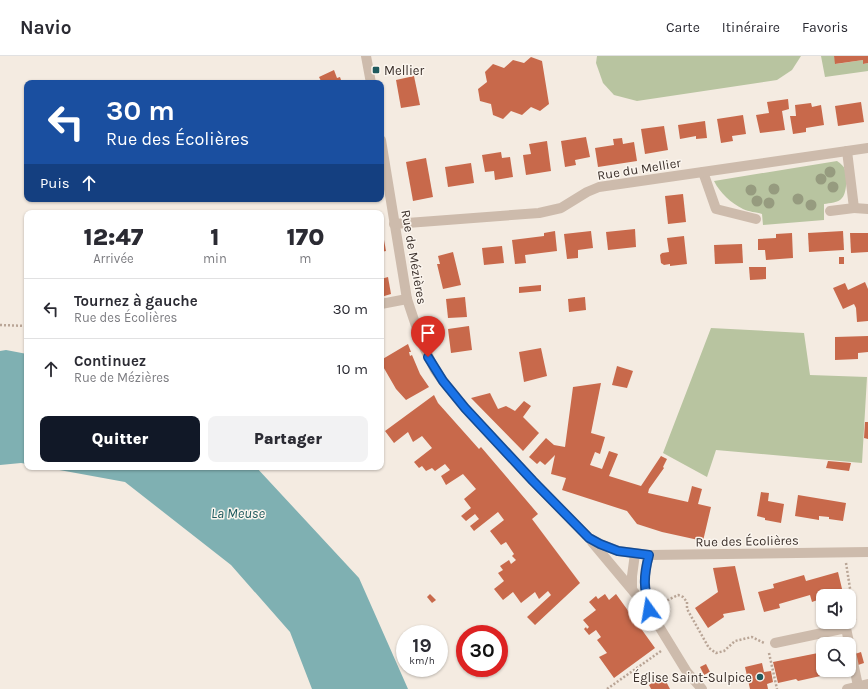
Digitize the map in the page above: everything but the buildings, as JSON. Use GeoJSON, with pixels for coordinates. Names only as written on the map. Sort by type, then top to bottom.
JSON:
{"type":"FeatureCollection","features":[{"type":"Feature","properties":{"kind":"street"},"geometry":{"type":"LineString","coordinates":[[366,56],[370,80]]}},
{"type":"Feature","properties":{"kind":"street","name":"Rue du Mellier"},"geometry":{"type":"LineString","coordinates":[[394,224],[539,213],[561,208],[587,192],[599,187],[868,148]]}},
{"type":"Feature","properties":{"kind":"street"},"geometry":{"type":"LineString","coordinates":[[847,151],[854,208]]}},
{"type":"Feature","properties":{"kind":"street","name":"Rue de Mézières"},"geometry":{"type":"LineString","coordinates":[[384,159],[407,299],[428,357],[443,381],[470,413],[533,481],[589,538],[610,549],[630,553]]}},
{"type":"Feature","properties":{"kind":"street"},"geometry":{"type":"LineString","coordinates":[[703,172],[716,209],[756,218]]}},
{"type":"Feature","properties":{"kind":"street"},"geometry":{"type":"LineString","coordinates":[[830,211],[854,208],[868,209]]}},
{"type":"Feature","properties":{"kind":"street"},"geometry":{"type":"LineString","coordinates":[[384,303],[407,299]]}},
{"type":"Feature","properties":{"kind":"street"},"geometry":{"type":"LineString","coordinates":[[589,538],[649,610],[687,672],[702,689]]}},
{"type":"Feature","properties":{"kind":"street","name":"Rue des Écolières"},"geometry":{"type":"LineString","coordinates":[[630,553],[649,555],[868,552]]}},
{"type":"Feature","properties":{"kind":"street"},"geometry":{"type":"LineString","coordinates":[[630,553],[632,588]]}},
{"type":"Feature","properties":{"kind":"street"},"geometry":{"type":"LineString","coordinates":[[649,555],[645,571],[644,588],[649,610]]}},
{"type":"Feature","properties":{"kind":"street"},"geometry":{"type":"LineString","coordinates":[[771,644],[841,629]]}},
{"type":"Feature","properties":{"kind":"street"},"geometry":{"type":"LineString","coordinates":[[846,629],[863,685],[847,689]]}},
{"type":"Feature","properties":{"kind":"path"},"geometry":{"type":"LineString","coordinates":[[0,325],[24,326]]}},
{"type":"Feature","properties":{"kind":"path"},"geometry":{"type":"LineString","coordinates":[[844,553],[850,589]]}},
{"type":"Feature","properties":{"kind":"path"},"geometry":{"type":"LineString","coordinates":[[649,610],[678,595],[683,597],[687,602],[687,609],[709,648],[716,653],[724,651],[735,641],[752,637],[771,644],[777,689]]}},
{"type":"Feature","properties":{"kind":"path"},"geometry":{"type":"LineString","coordinates":[[607,689],[670,644]]}},
{"type":"Feature","properties":{"kind":"green space"},"geometry":{"type":"Polygon","coordinates":[[[597,56],[801,56],[792,70],[777,80],[637,101],[614,95],[603,83],[596,63],[597,56]]]}},
{"type":"Feature","properties":{"kind":"green space"},"geometry":{"type":"Polygon","coordinates":[[[821,56],[834,56],[836,64],[863,60],[863,64],[868,63],[868,71],[825,77],[821,56]]]}},
{"type":"Feature","properties":{"kind":"green space"},"geometry":{"type":"Polygon","coordinates":[[[837,161],[845,170],[846,189],[844,196],[838,201],[824,204],[824,220],[763,225],[762,214],[745,210],[734,204],[723,194],[714,181],[837,161]]]}},
{"type":"Feature","properties":{"kind":"green space"},"geometry":{"type":"Polygon","coordinates":[[[711,328],[804,333],[810,375],[867,377],[862,463],[716,450],[707,477],[663,453],[711,328]]]}},
{"type":"Feature","properties":{"kind":"water"},"geometry":{"type":"Polygon","coordinates":[[[6,350],[24,353],[24,464],[0,465],[0,351],[6,350]]]}},
{"type":"Feature","properties":{"kind":"water","name":"La Meuse"},"geometry":{"type":"Polygon","coordinates":[[[59,470],[259,470],[359,578],[396,662],[396,677],[403,677],[408,689],[312,689],[290,632],[231,565],[125,482],[59,470]]]}},
{"type":"Feature","properties":{"kind":"place","name":"Mellier"},"geometry":{"type":"Point","coordinates":[376,70]}},
{"type":"Feature","properties":{"kind":"place","name":"Église Saint-Sulpice"},"geometry":{"type":"Point","coordinates":[760,677]}},
{"type":"Feature","properties":{"kind":"route"},"geometry":{"type":"LineString","coordinates":[[428,357],[443,381],[465,408],[589,538],[610,549],[626,553],[649,555],[644,577],[644,588],[649,610]]}}]}
